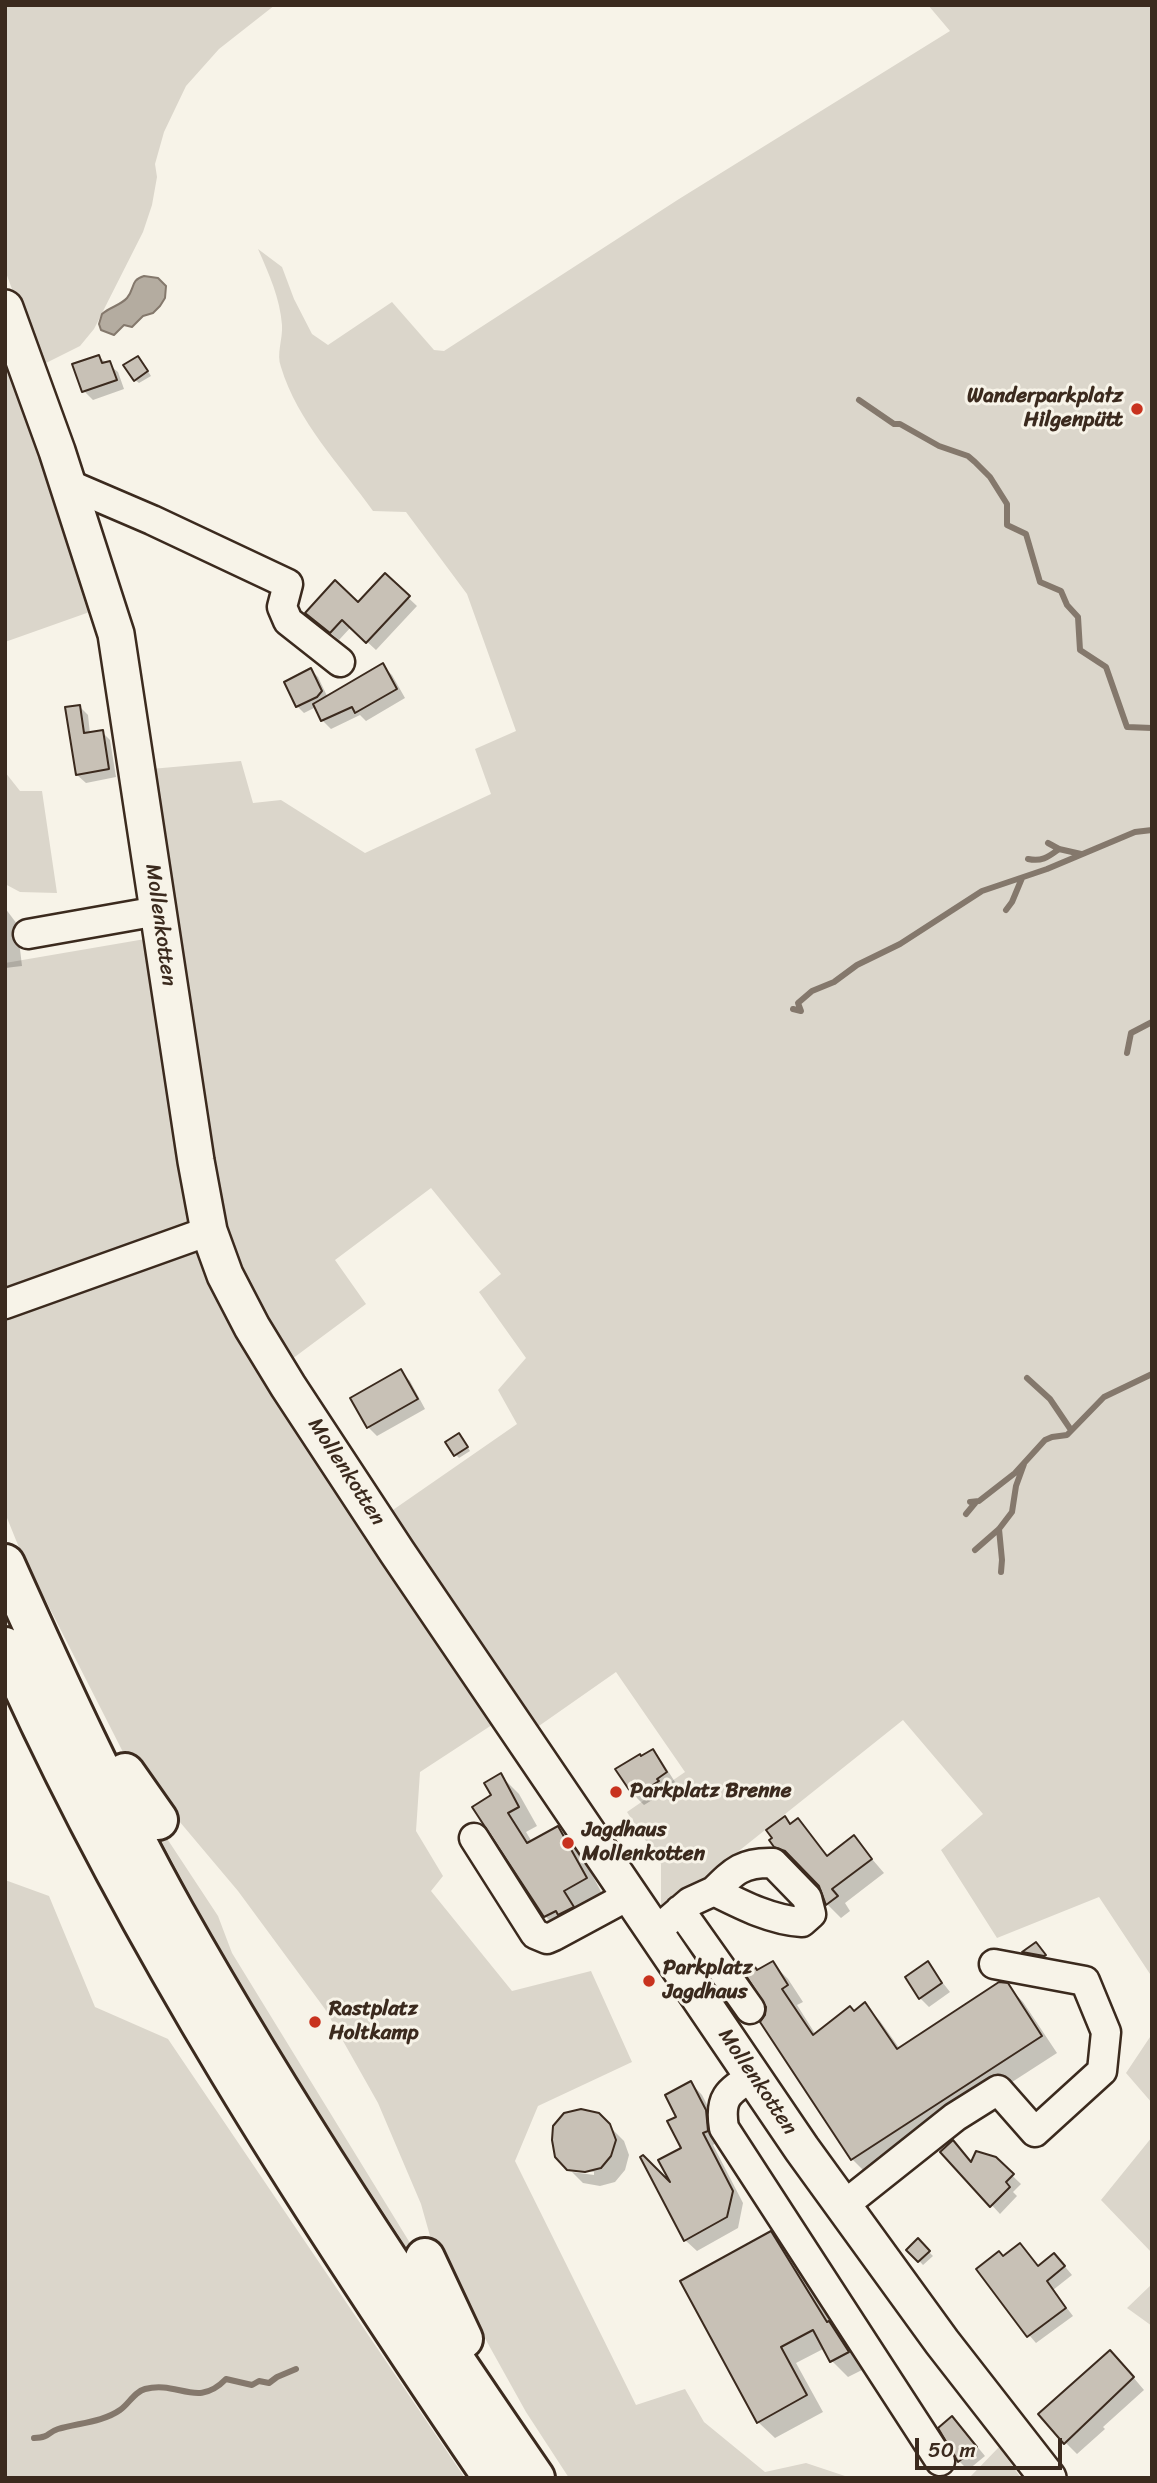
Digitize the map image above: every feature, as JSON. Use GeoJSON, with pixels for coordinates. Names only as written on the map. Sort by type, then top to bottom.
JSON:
{"type":"FeatureCollection","features":[{"type":"Feature","properties":{"kind":"highway"},"geometry":{"type":"LineString","coordinates":[[5,1564],[105,1779],[174,1911],[261,2062],[515,2469]]}},
{"type":"Feature","properties":{"kind":"highway"},"geometry":{"type":"LineString","coordinates":[[5,1647],[73,1791],[146,1931],[231,2077],[310,2204],[515,2469]]}},
{"type":"Feature","properties":{"kind":"highway"},"geometry":{"type":"LineString","coordinates":[[50,1664],[158,1820]]}},
{"type":"Feature","properties":{"kind":"highway"},"geometry":{"type":"LineString","coordinates":[[425,2258],[515,2469]]}},
{"type":"Feature","properties":{"kind":"main road","name":"Mollenkotten"},"geometry":{"type":"LineString","coordinates":[[5,308],[68,484],[116,634],[195,1161],[209,1231],[225,1275],[252,1327],[288,1386],[397,1552],[630,1895],[668,1921],[753,2076],[942,2342],[1048,2478]]}},
{"type":"Feature","properties":{"kind":"street"},"geometry":{"type":"LineString","coordinates":[[68,484],[288,584],[282,607],[288,621],[340,662]]}},
{"type":"Feature","properties":{"kind":"street"},"geometry":{"type":"LineString","coordinates":[[27,934],[158,911]]}},
{"type":"Feature","properties":{"kind":"street"},"geometry":{"type":"LineString","coordinates":[[9,1302],[209,1231]]}},
{"type":"Feature","properties":{"kind":"street"},"geometry":{"type":"LineString","coordinates":[[474,1839],[535,1934],[541,1938],[554,1936],[630,1895]]}},
{"type":"Feature","properties":{"kind":"street"},"geometry":{"type":"LineString","coordinates":[[714,1891],[690,1902],[668,1921],[750,2009]]}},
{"type":"Feature","properties":{"kind":"street"},"geometry":{"type":"LineString","coordinates":[[843,2206],[955,2117],[998,2090],[1035,2132],[1102,2071],[1106,2032],[1085,1981],[994,1964]]}},
{"type":"Feature","properties":{"kind":"street"},"geometry":{"type":"LineString","coordinates":[[753,2076],[723,2100],[721,2111],[724,2128],[940,2461]]}},
{"type":"Feature","properties":{"kind":"shaded area"},"geometry":{"type":"Polygon","coordinates":[[[5,5],[275,5],[219,49],[186,86],[164,132],[155,164],[157,177],[152,205],[143,232],[94,329],[80,346],[40,366],[5,270],[5,5]]]}},
{"type":"Feature","properties":{"kind":"shaded area"},"geometry":{"type":"Polygon","coordinates":[[[928,5],[1152,5],[1152,1977],[1099,1897],[997,1938],[941,1850],[983,1814],[903,1720],[661,1913],[661,1864],[627,1812],[685,1772],[616,1672],[536,1728],[390,1512],[517,1424],[498,1390],[526,1358],[479,1292],[501,1274],[431,1188],[335,1260],[366,1304],[292,1359],[260,1311],[222,1230],[151,769],[241,761],[253,803],[281,800],[365,853],[491,794],[475,749],[516,731],[467,594],[406,512],[373,511],[321,442],[298,406],[280,362],[281,315],[258,249],[282,267],[294,299],[312,334],[328,345],[392,302],[434,350],[444,351],[679,199],[950,31],[928,5]]]}},
{"type":"Feature","properties":{"kind":"shaded area"},"geometry":{"type":"Polygon","coordinates":[[[144,276],[158,278],[166,286],[165,298],[160,306],[153,313],[143,316],[132,327],[124,325],[114,335],[101,330],[99,324],[102,314],[125,300],[135,282],[144,276]]]}},
{"type":"Feature","properties":{"kind":"shaded area"},"geometry":{"type":"Polygon","coordinates":[[[5,341],[98,609],[5,642],[5,341]]]}},
{"type":"Feature","properties":{"kind":"shaded area"},"geometry":{"type":"Polygon","coordinates":[[[5,772],[20,791],[42,791],[57,893],[20,892],[5,884],[5,772]]]}},
{"type":"Feature","properties":{"kind":"shaded area"},"geometry":{"type":"Polygon","coordinates":[[[151,938],[198,1227],[5,1292],[5,963],[151,938]]]}},
{"type":"Feature","properties":{"kind":"shaded area"},"geometry":{"type":"Polygon","coordinates":[[[201,1245],[498,1721],[420,1772],[416,1831],[443,1876],[431,1891],[512,1991],[591,1971],[632,2062],[538,2106],[515,2161],[636,2405],[685,2389],[704,2422],[765,2472],[806,2463],[851,2478],[569,2478],[526,2412],[432,2243],[421,2204],[378,2103],[325,2009],[238,1891],[126,1758],[20,1550],[5,1513],[5,1315],[201,1245]]]}},
{"type":"Feature","properties":{"kind":"shaded area"},"geometry":{"type":"Polygon","coordinates":[[[155,1829],[164,1834],[218,1916],[232,1953],[418,2256],[418,2265],[303,2089],[217,1945],[155,1829]]]}},
{"type":"Feature","properties":{"kind":"shaded area"},"geometry":{"type":"Polygon","coordinates":[[[5,1880],[49,1896],[95,2007],[168,2039],[465,2478],[5,2478],[5,1880]]]}},
{"type":"Feature","properties":{"kind":"shaded area"},"geometry":{"type":"Polygon","coordinates":[[[1152,2034],[1152,2103],[1126,2073],[1152,2034]]]}},
{"type":"Feature","properties":{"kind":"shaded area"},"geometry":{"type":"Polygon","coordinates":[[[1152,2137],[1152,2253],[1101,2200],[1152,2137]]]}},
{"type":"Feature","properties":{"kind":"shaded area"},"geometry":{"type":"Polygon","coordinates":[[[1152,2284],[1152,2326],[1127,2308],[1152,2284]]]}},
{"type":"Feature","properties":{"kind":"shaded area"},"geometry":{"type":"Polygon","coordinates":[[[999,2447],[1021,2478],[969,2478],[999,2447]]]}},
{"type":"Feature","properties":{"kind":"building"},"geometry":{"type":"Polygon","coordinates":[[[99,355],[102,363],[110,361],[117,380],[82,392],[72,364],[99,355]]]}},
{"type":"Feature","properties":{"kind":"building"},"geometry":{"type":"Polygon","coordinates":[[[138,356],[148,371],[134,381],[123,365],[138,356]]]}},
{"type":"Feature","properties":{"kind":"building"},"geometry":{"type":"Polygon","coordinates":[[[385,573],[410,596],[366,643],[342,620],[330,633],[305,613],[335,580],[358,602],[385,573]]]}},
{"type":"Feature","properties":{"kind":"building"},"geometry":{"type":"Polygon","coordinates":[[[383,663],[397,689],[355,713],[352,707],[321,721],[313,704],[383,663]]]}},
{"type":"Feature","properties":{"kind":"building"},"geometry":{"type":"Polygon","coordinates":[[[311,668],[322,691],[317,697],[296,707],[284,682],[311,668]]]}},
{"type":"Feature","properties":{"kind":"building"},"geometry":{"type":"Polygon","coordinates":[[[80,705],[84,733],[103,730],[109,769],[76,775],[65,707],[80,705]]]}},
{"type":"Feature","properties":{"kind":"building"},"geometry":{"type":"Polygon","coordinates":[[[401,1369],[418,1399],[367,1428],[350,1398],[401,1369]]]}},
{"type":"Feature","properties":{"kind":"building"},"geometry":{"type":"Polygon","coordinates":[[[459,1433],[468,1447],[454,1456],[445,1442],[459,1433]]]}},
{"type":"Feature","properties":{"kind":"building"},"geometry":{"type":"Polygon","coordinates":[[[653,1749],[667,1772],[657,1779],[659,1781],[634,1797],[615,1769],[653,1749]]]}},
{"type":"Feature","properties":{"kind":"building"},"geometry":{"type":"Polygon","coordinates":[[[501,1773],[519,1807],[508,1813],[527,1843],[558,1826],[587,1878],[564,1891],[574,1907],[558,1915],[556,1911],[544,1917],[472,1807],[491,1795],[484,1783],[501,1773]]]}},
{"type":"Feature","properties":{"kind":"building"},"geometry":{"type":"Polygon","coordinates":[[[785,1816],[790,1824],[798,1818],[827,1856],[854,1835],[872,1859],[832,1889],[838,1896],[826,1905],[819,1886],[785,1851],[774,1847],[769,1840],[772,1838],[766,1830],[785,1816]]]}},
{"type":"Feature","properties":{"kind":"building"},"geometry":{"type":"Polygon","coordinates":[[[1036,1942],[1046,1955],[1022,1952],[1036,1942]]]}},
{"type":"Feature","properties":{"kind":"building"},"geometry":{"type":"Polygon","coordinates":[[[773,1961],[788,1985],[782,1989],[813,2035],[850,2006],[854,2011],[865,2002],[897,2049],[999,1982],[1008,1983],[1042,2036],[851,2160],[760,2022],[766,2007],[741,1968],[752,1962],[757,1970],[773,1961]]]}},
{"type":"Feature","properties":{"kind":"building"},"geometry":{"type":"Polygon","coordinates":[[[928,1961],[942,1983],[919,1999],[905,1977],[928,1961]]]}},
{"type":"Feature","properties":{"kind":"building"},"geometry":{"type":"Polygon","coordinates":[[[691,2081],[706,2110],[708,2131],[703,2133],[733,2191],[727,2217],[684,2241],[640,2157],[643,2155],[670,2182],[658,2160],[681,2148],[667,2121],[676,2117],[665,2095],[691,2081]]]}},
{"type":"Feature","properties":{"kind":"building"},"geometry":{"type":"Polygon","coordinates":[[[581,2109],[599,2113],[610,2124],[616,2140],[611,2156],[601,2168],[585,2172],[567,2170],[555,2157],[552,2140],[553,2126],[564,2113],[581,2109]]]}},
{"type":"Feature","properties":{"kind":"building"},"geometry":{"type":"Polygon","coordinates":[[[953,2140],[971,2162],[976,2151],[996,2157],[1014,2174],[1006,2182],[1010,2187],[990,2207],[940,2152],[953,2140]]]}},
{"type":"Feature","properties":{"kind":"building"},"geometry":{"type":"Polygon","coordinates":[[[771,2231],[827,2322],[829,2321],[849,2352],[830,2362],[813,2330],[781,2347],[807,2395],[757,2423],[680,2281],[771,2231]]]}},
{"type":"Feature","properties":{"kind":"building"},"geometry":{"type":"Polygon","coordinates":[[[918,2238],[930,2251],[918,2262],[906,2250],[918,2238]]]}},
{"type":"Feature","properties":{"kind":"building"},"geometry":{"type":"Polygon","coordinates":[[[1020,2243],[1038,2266],[1054,2253],[1065,2266],[1047,2281],[1066,2308],[1027,2337],[976,2269],[999,2251],[1003,2256],[1020,2243]]]}},
{"type":"Feature","properties":{"kind":"building"},"geometry":{"type":"Polygon","coordinates":[[[1110,2350],[1134,2377],[1064,2444],[1038,2414],[1110,2350]]]}},
{"type":"Feature","properties":{"kind":"building"},"geometry":{"type":"Polygon","coordinates":[[[952,2416],[977,2447],[958,2462],[938,2428],[952,2416]]]}},
{"type":"Feature","properties":{"kind":"waterway"},"geometry":{"type":"LineString","coordinates":[[859,400],[894,424],[900,424],[939,446],[968,456],[990,477],[1007,504],[1007,525],[1026,534],[1040,582],[1061,591],[1067,605],[1078,617],[1080,650],[1106,667],[1127,727],[1152,728]]}},
{"type":"Feature","properties":{"kind":"waterway"},"geometry":{"type":"LineString","coordinates":[[793,1009],[801,1011],[798,1003],[812,991],[834,982],[857,965],[900,944],[982,891],[1047,869],[1135,832],[1152,830]]}},
{"type":"Feature","properties":{"kind":"waterway"},"geometry":{"type":"LineString","coordinates":[[1048,843],[1059,849],[1081,854]]}},
{"type":"Feature","properties":{"kind":"waterway"},"geometry":{"type":"LineString","coordinates":[[1028,859],[1045,858],[1059,849]]}},
{"type":"Feature","properties":{"kind":"waterway"},"geometry":{"type":"LineString","coordinates":[[1006,910],[1022,878]]}},
{"type":"Feature","properties":{"kind":"waterway"},"geometry":{"type":"LineString","coordinates":[[1127,1053],[1131,1033],[1152,1022]]}},
{"type":"Feature","properties":{"kind":"waterway"},"geometry":{"type":"LineString","coordinates":[[970,1502],[979,1501],[1015,1473],[1045,1440],[1067,1435],[1104,1397],[1152,1374]]}},
{"type":"Feature","properties":{"kind":"waterway"},"geometry":{"type":"LineString","coordinates":[[1027,1378],[1050,1399],[1071,1430]]}},
{"type":"Feature","properties":{"kind":"waterway"},"geometry":{"type":"LineString","coordinates":[[975,1550],[999,1529],[1012,1512],[1016,1486],[1024,1464]]}},
{"type":"Feature","properties":{"kind":"waterway"},"geometry":{"type":"LineString","coordinates":[[966,1514],[976,1502]]}},
{"type":"Feature","properties":{"kind":"waterway"},"geometry":{"type":"LineString","coordinates":[[999,1529],[1001,1572]]}},
{"type":"Feature","properties":{"kind":"waterway"},"geometry":{"type":"LineString","coordinates":[[34,2438],[113,2414],[145,2389],[157,2387],[206,2392],[226,2379],[252,2385],[259,2381],[269,2383],[296,2369]]}},
{"type":"Feature","properties":{"kind":"place","name":"Wanderparkplatz Hilgenpütt"},"geometry":{"type":"Point","coordinates":[1137,409]}},
{"type":"Feature","properties":{"kind":"place","name":"Parkplatz Brenne"},"geometry":{"type":"Point","coordinates":[616,1792]}},
{"type":"Feature","properties":{"kind":"place","name":"Jagdhaus Mollenkotten"},"geometry":{"type":"Point","coordinates":[568,1843]}},
{"type":"Feature","properties":{"kind":"place","name":"Parkplatz Jagdhaus"},"geometry":{"type":"Point","coordinates":[649,1981]}},
{"type":"Feature","properties":{"kind":"place","name":"Rastplatz Holtkamp"},"geometry":{"type":"Point","coordinates":[315,2022]}}]}
